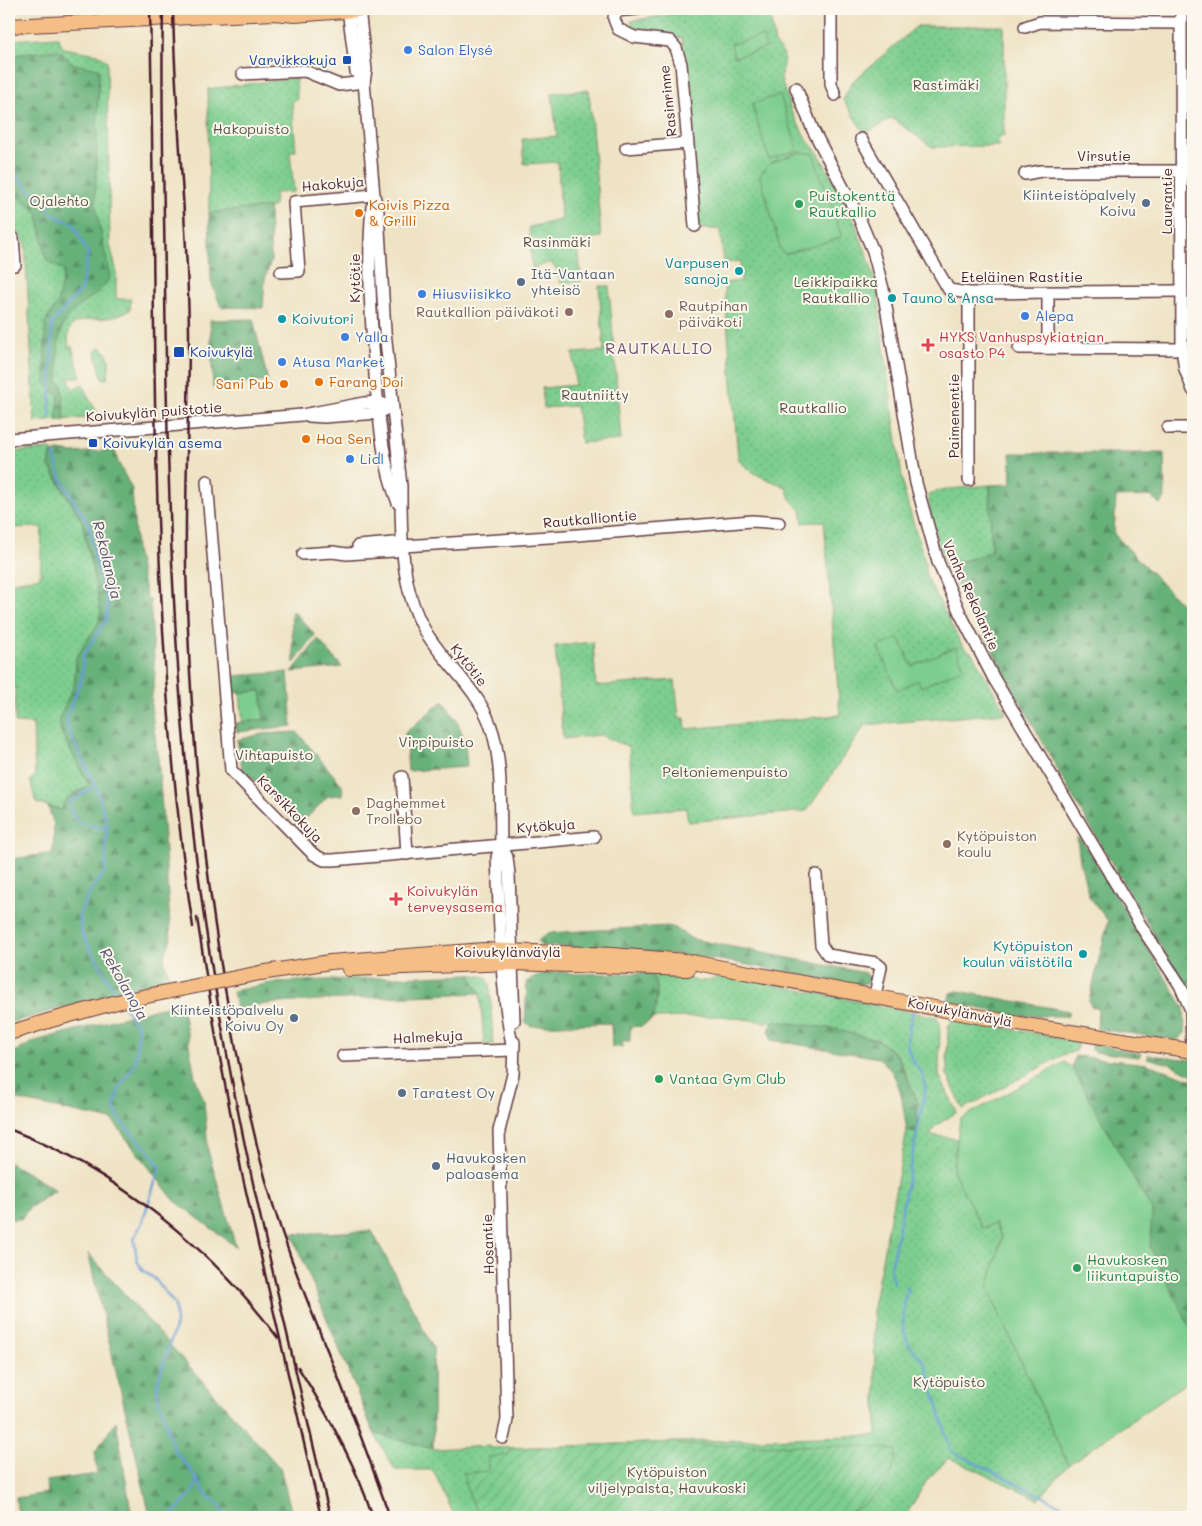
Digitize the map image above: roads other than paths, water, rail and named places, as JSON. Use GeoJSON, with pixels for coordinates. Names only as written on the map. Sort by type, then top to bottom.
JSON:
{"type":"FeatureCollection","features":[{"type":"Feature","properties":{"kind":"main road"},"geometry":{"type":"LineString","coordinates":[[9,26],[282,11],[295,15],[356,9]]}},
{"type":"Feature","properties":{"kind":"main road","name":"Koivukylänväylä"},"geometry":{"type":"LineString","coordinates":[[9,1033],[144,996],[289,969],[330,970],[507,957],[654,958],[728,968],[1019,1024],[1193,1051]]}},
{"type":"Feature","properties":{"kind":"main road","name":"Koivukylänväylä"},"geometry":{"type":"LineString","coordinates":[[9,1040],[29,1028]]}},
{"type":"Feature","properties":{"kind":"street","name":"Kytötie"},"geometry":{"type":"LineString","coordinates":[[356,9],[356,72],[364,82],[374,195],[378,212],[407,580],[414,609],[430,640],[474,694],[490,724],[496,742],[501,844],[497,858],[507,957]]}},
{"type":"Feature","properties":{"kind":"street","name":"Rasinrinne"},"geometry":{"type":"LineString","coordinates":[[638,9],[615,11],[618,29],[634,37],[670,41],[676,48],[681,64],[694,226]]}},
{"type":"Feature","properties":{"kind":"street"},"geometry":{"type":"LineString","coordinates":[[830,9],[831,84],[835,96]]}},
{"type":"Feature","properties":{"kind":"street","name":"Laurantie"},"geometry":{"type":"LineString","coordinates":[[1180,9],[1182,171],[1188,249],[1181,291],[1182,349],[1185,369],[1193,390]]}},
{"type":"Feature","properties":{"kind":"street"},"geometry":{"type":"LineString","coordinates":[[1025,27],[1040,22],[1180,23]]}},
{"type":"Feature","properties":{"kind":"street"},"geometry":{"type":"LineString","coordinates":[[243,74],[305,71],[339,85],[364,82]]}},
{"type":"Feature","properties":{"kind":"street","name":"Vanha Rekolantie"},"geometry":{"type":"LineString","coordinates":[[796,88],[813,130],[859,218],[872,251],[883,289],[916,483],[938,562],[967,628],[993,678],[1144,931],[1180,984],[1191,1010],[1193,1051]]}},
{"type":"Feature","properties":{"kind":"street","name":"Eteläinen Rastitie"},"geometry":{"type":"LineString","coordinates":[[861,139],[945,288],[954,292],[968,293],[1181,291]]}},
{"type":"Feature","properties":{"kind":"street"},"geometry":{"type":"LineString","coordinates":[[626,148],[687,142]]}},
{"type":"Feature","properties":{"kind":"street","name":"Virsutie"},"geometry":{"type":"LineString","coordinates":[[1025,174],[1041,171],[1182,171]]}},
{"type":"Feature","properties":{"kind":"street","name":"Kytötie"},"geometry":{"type":"LineString","coordinates":[[374,195],[371,208],[368,287],[378,408],[384,453],[400,508]]}},
{"type":"Feature","properties":{"kind":"street","name":"Hakokuja"},"geometry":{"type":"LineString","coordinates":[[281,272],[299,270],[294,202],[374,195]]}},
{"type":"Feature","properties":{"kind":"street"},"geometry":{"type":"LineString","coordinates":[[9,234],[13,238],[15,265]]}},
{"type":"Feature","properties":{"kind":"street"},"geometry":{"type":"LineString","coordinates":[[1048,292],[1048,348]]}},
{"type":"Feature","properties":{"kind":"street","name":"Paimenentie"},"geometry":{"type":"LineString","coordinates":[[968,293],[969,480]]}},
{"type":"Feature","properties":{"kind":"street"},"geometry":{"type":"LineString","coordinates":[[1019,348],[1182,349]]}},
{"type":"Feature","properties":{"kind":"street","name":"Koivukylän puistotie"},"geometry":{"type":"LineString","coordinates":[[9,439],[302,415],[324,409],[392,407]]}},
{"type":"Feature","properties":{"kind":"street"},"geometry":{"type":"LineString","coordinates":[[1168,428],[1193,428]]}},
{"type":"Feature","properties":{"kind":"street","name":"Karsikkokuja"},"geometry":{"type":"LineString","coordinates":[[207,481],[231,770],[318,858],[333,860],[501,844]]}},
{"type":"Feature","properties":{"kind":"street","name":"Rautkalliontie"},"geometry":{"type":"LineString","coordinates":[[303,554],[376,552],[395,550],[403,546],[565,536],[752,521],[780,523]]}},
{"type":"Feature","properties":{"kind":"street"},"geometry":{"type":"LineString","coordinates":[[402,777],[407,854]]}},
{"type":"Feature","properties":{"kind":"street","name":"Kytökuja"},"geometry":{"type":"LineString","coordinates":[[501,844],[594,837]]}},
{"type":"Feature","properties":{"kind":"street"},"geometry":{"type":"LineString","coordinates":[[816,875],[821,945],[828,955],[876,963],[882,967],[875,995]]}},
{"type":"Feature","properties":{"kind":"street","name":"Hosantie"},"geometry":{"type":"LineString","coordinates":[[503,1438],[507,1420],[499,1131],[513,1074],[514,1050],[508,1022],[507,957]]}},
{"type":"Feature","properties":{"kind":"street","name":"Halmekuja"},"geometry":{"type":"LineString","coordinates":[[343,1056],[514,1050]]}},
{"type":"Feature","properties":{"kind":"waterway","name":"Rekolanoja"},"geometry":{"type":"LineString","coordinates":[[9,148],[17,176],[55,216],[73,223],[88,254],[81,290],[52,323],[50,417]]}},
{"type":"Feature","properties":{"kind":"waterway","name":"Rekolanoja"},"geometry":{"type":"LineString","coordinates":[[54,455],[61,479],[89,525],[98,572],[108,602],[106,620],[83,656],[82,678],[66,719],[69,732],[96,787],[107,824],[105,872],[89,893],[79,915],[82,934],[118,997]]}},
{"type":"Feature","properties":{"kind":"waterway","name":"Rekolanoja"},"geometry":{"type":"LineString","coordinates":[[95,783],[93,787],[69,803],[71,811],[77,821],[107,829]]}},
{"type":"Feature","properties":{"kind":"waterway","name":"Rekolanoja"},"geometry":{"type":"LineString","coordinates":[[124,1006],[138,1028],[136,1062],[119,1089],[114,1108],[121,1122],[148,1150],[160,1167],[142,1223],[134,1238],[137,1260],[142,1270],[155,1279],[175,1305],[176,1324],[159,1378],[157,1393],[174,1450],[190,1469],[205,1493],[219,1505],[226,1517]]}},
{"type":"Feature","properties":{"kind":"waterway"},"geometry":{"type":"LineString","coordinates":[[894,1283],[890,1272],[925,1091],[923,1075],[908,1050],[908,1033],[913,1011]]}},
{"type":"Feature","properties":{"kind":"waterway"},"geometry":{"type":"LineString","coordinates":[[906,1287],[909,1291],[905,1296],[903,1326],[907,1342],[925,1363],[951,1451],[1085,1517]]}},
{"type":"Feature","properties":{"kind":"waterway"},"geometry":{"type":"LineString","coordinates":[[170,1517],[192,1493],[198,1480]]}},
{"type":"Feature","properties":{"kind":"railway"},"geometry":{"type":"LineString","coordinates":[[150,9],[156,469],[161,584],[167,699],[178,813],[193,927]]}},
{"type":"Feature","properties":{"kind":"railway"},"geometry":{"type":"LineString","coordinates":[[163,9],[162,78],[170,508],[177,657],[190,806],[199,880],[224,1041],[274,1279],[330,1517]]}},
{"type":"Feature","properties":{"kind":"railway"},"geometry":{"type":"LineString","coordinates":[[173,9],[189,333],[186,536],[188,640],[199,790],[217,940],[244,1089],[268,1189],[295,1268],[390,1517]]}},
{"type":"Feature","properties":{"kind":"railway"},"geometry":{"type":"LineString","coordinates":[[197,918],[216,1037],[242,1174],[321,1517]]}},
{"type":"Feature","properties":{"kind":"railway"},"geometry":{"type":"LineString","coordinates":[[9,1129],[48,1146],[86,1166],[123,1189],[158,1215],[222,1273],[252,1305],[278,1338]]}},
{"type":"Feature","properties":{"kind":"railway"},"geometry":{"type":"LineString","coordinates":[[298,1367],[340,1439],[358,1477],[373,1517]]}},
{"type":"Feature","properties":{"kind":"place","name":"Salon Elysé"},"geometry":{"type":"Point","coordinates":[408,50]}},
{"type":"Feature","properties":{"kind":"place","name":"Varvikkokuja"},"geometry":{"type":"Point","coordinates":[347,60]}},
{"type":"Feature","properties":{"kind":"place","name":"Kiinteistöpalvely Koivu"},"geometry":{"type":"Point","coordinates":[1146,203]}},
{"type":"Feature","properties":{"kind":"place","name":"Puistokenttä Rautkallio"},"geometry":{"type":"Point","coordinates":[799,204]}},
{"type":"Feature","properties":{"kind":"place","name":"Koivis Pizza & Grilli"},"geometry":{"type":"Point","coordinates":[359,213]}},
{"type":"Feature","properties":{"kind":"place","name":"Varpusen sanoja"},"geometry":{"type":"Point","coordinates":[739,271]}},
{"type":"Feature","properties":{"kind":"place","name":"Itä-Vantaan yhteisö"},"geometry":{"type":"Point","coordinates":[521,282]}},
{"type":"Feature","properties":{"kind":"place","name":"Hiusviisikko"},"geometry":{"type":"Point","coordinates":[422,294]}},
{"type":"Feature","properties":{"kind":"place","name":"Tauno & Ansa"},"geometry":{"type":"Point","coordinates":[892,298]}},
{"type":"Feature","properties":{"kind":"place","name":"Rautkallion päiväkoti"},"geometry":{"type":"Point","coordinates":[569,312]}},
{"type":"Feature","properties":{"kind":"place","name":"Rautpihan päiväkoti"},"geometry":{"type":"Point","coordinates":[669,314]}},
{"type":"Feature","properties":{"kind":"place","name":"Alepa"},"geometry":{"type":"Point","coordinates":[1025,316]}},
{"type":"Feature","properties":{"kind":"place","name":"Koivutori"},"geometry":{"type":"Point","coordinates":[282,319]}},
{"type":"Feature","properties":{"kind":"place","name":"Yalla"},"geometry":{"type":"Point","coordinates":[345,337]}},
{"type":"Feature","properties":{"kind":"place","name":"HYKS Vanhuspsykiatrian osasto P4"},"geometry":{"type":"Point","coordinates":[928,345]}},
{"type":"Feature","properties":{"kind":"place","name":"Koivukylä"},"geometry":{"type":"Point","coordinates":[179,352]}},
{"type":"Feature","properties":{"kind":"place","name":"Atusa Market"},"geometry":{"type":"Point","coordinates":[282,362]}},
{"type":"Feature","properties":{"kind":"place","name":"Farang Doi"},"geometry":{"type":"Point","coordinates":[319,382]}},
{"type":"Feature","properties":{"kind":"place","name":"Sani Pub"},"geometry":{"type":"Point","coordinates":[284,384]}},
{"type":"Feature","properties":{"kind":"place","name":"Hoa Sen"},"geometry":{"type":"Point","coordinates":[306,439]}},
{"type":"Feature","properties":{"kind":"place","name":"Koivukylän asema"},"geometry":{"type":"Point","coordinates":[93,443]}},
{"type":"Feature","properties":{"kind":"place","name":"Lidl"},"geometry":{"type":"Point","coordinates":[350,459]}},
{"type":"Feature","properties":{"kind":"place","name":"Daghemmet Trollebo"},"geometry":{"type":"Point","coordinates":[356,811]}},
{"type":"Feature","properties":{"kind":"place","name":"Kytöpuiston koulu"},"geometry":{"type":"Point","coordinates":[947,844]}},
{"type":"Feature","properties":{"kind":"place","name":"Koivukylän terveysasema"},"geometry":{"type":"Point","coordinates":[396,899]}},
{"type":"Feature","properties":{"kind":"place","name":"Kytöpuiston koulun väistötila"},"geometry":{"type":"Point","coordinates":[1083,954]}},
{"type":"Feature","properties":{"kind":"place","name":"Kiinteistöpalvelu Koivu Oy"},"geometry":{"type":"Point","coordinates":[294,1018]}},
{"type":"Feature","properties":{"kind":"place","name":"Vantaa Gym Club"},"geometry":{"type":"Point","coordinates":[659,1079]}},
{"type":"Feature","properties":{"kind":"place","name":"Taratest Oy"},"geometry":{"type":"Point","coordinates":[402,1093]}},
{"type":"Feature","properties":{"kind":"place","name":"Havukosken paloasema"},"geometry":{"type":"Point","coordinates":[436,1166]}},
{"type":"Feature","properties":{"kind":"place","name":"Havukosken liikuntapuisto"},"geometry":{"type":"Point","coordinates":[1077,1268]}},
{"type":"Feature","properties":{"kind":"district","name":"RAUTKALLIO"},"geometry":{"type":"Point","coordinates":[659,348]}},
{"type":"Feature","properties":{"kind":"park label","name":"Rastimäki"},"geometry":{"type":"Point","coordinates":[946,85]}},
{"type":"Feature","properties":{"kind":"park label","name":"Hakopuisto"},"geometry":{"type":"Point","coordinates":[251,129]}},
{"type":"Feature","properties":{"kind":"park label","name":"Ojalehto"},"geometry":{"type":"Point","coordinates":[59,201]}},
{"type":"Feature","properties":{"kind":"park label","name":"Rasinmäki"},"geometry":{"type":"Point","coordinates":[557,242]}},
{"type":"Feature","properties":{"kind":"park label","name":"Leikkipaikka Rautkallio"},"geometry":{"type":"Point","coordinates":[836,290]}},
{"type":"Feature","properties":{"kind":"park label","name":"Rautniitty"},"geometry":{"type":"Point","coordinates":[595,395]}},
{"type":"Feature","properties":{"kind":"park label","name":"Rautkallio"},"geometry":{"type":"Point","coordinates":[813,408]}},
{"type":"Feature","properties":{"kind":"park label","name":"Virpipuisto"},"geometry":{"type":"Point","coordinates":[436,742]}},
{"type":"Feature","properties":{"kind":"park label","name":"Vihtapuisto"},"geometry":{"type":"Point","coordinates":[274,755]}},
{"type":"Feature","properties":{"kind":"park label","name":"Peltoniemenpuisto"},"geometry":{"type":"Point","coordinates":[725,772]}},
{"type":"Feature","properties":{"kind":"park label","name":"Kytöpuisto"},"geometry":{"type":"Point","coordinates":[949,1382]}},
{"type":"Feature","properties":{"kind":"park label","name":"Kytöpuiston viljelypalsta, Havukoski"},"geometry":{"type":"Point","coordinates":[667,1480]}}]}
